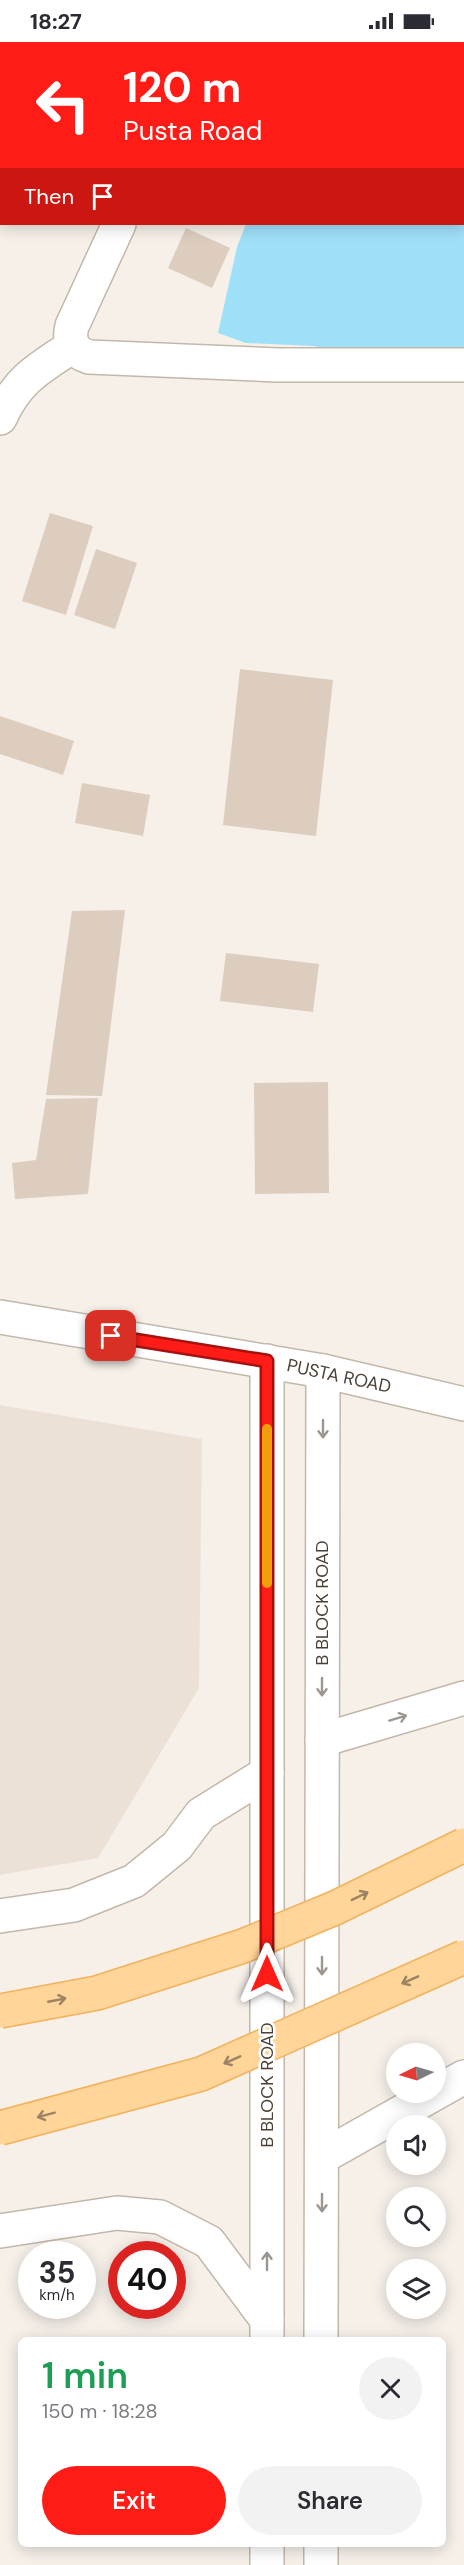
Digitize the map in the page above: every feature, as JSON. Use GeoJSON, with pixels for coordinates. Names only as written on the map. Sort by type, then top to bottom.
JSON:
{"type":"FeatureCollection","features":[{"type":"Feature","properties":{"kind":"main road"},"geometry":{"type":"LineString","coordinates":[[0,2011],[97,1993],[243,1946],[335,1908],[464,1845]]}},
{"type":"Feature","properties":{"kind":"main road"},"geometry":{"type":"LineString","coordinates":[[0,2128],[201,2074],[464,1957]]}},
{"type":"Feature","properties":{"kind":"street"},"geometry":{"type":"LineString","coordinates":[[118,225],[72,326],[69,337],[80,354],[101,357],[277,365],[464,365]]}},
{"type":"Feature","properties":{"kind":"street"},"geometry":{"type":"LineString","coordinates":[[0,418],[10,397],[27,377],[73,346]]}},
{"type":"Feature","properties":{"kind":"street","name":"PUSTA ROAD"},"geometry":{"type":"LineString","coordinates":[[0,1317],[323,1371],[464,1404]]}},
{"type":"Feature","properties":{"kind":"street","name":"B BLOCK ROAD"},"geometry":{"type":"LineString","coordinates":[[267,1361],[267,2330]]}},
{"type":"Feature","properties":{"kind":"street","name":"B BLOCK ROAD"},"geometry":{"type":"LineString","coordinates":[[321,2337],[323,1371]]}},
{"type":"Feature","properties":{"kind":"street"},"geometry":{"type":"LineString","coordinates":[[322,1740],[464,1698]]}},
{"type":"Feature","properties":{"kind":"street"},"geometry":{"type":"LineString","coordinates":[[0,1916],[74,1905],[134,1881],[177,1845],[201,1814],[267,1773]]}},
{"type":"Feature","properties":{"kind":"street"},"geometry":{"type":"LineString","coordinates":[[322,2157],[464,2077]]}},
{"type":"Feature","properties":{"kind":"street"},"geometry":{"type":"LineString","coordinates":[[0,2231],[117,2213],[160,2217],[209,2242],[267,2330]]}},
{"type":"Feature","properties":{"kind":"street"},"geometry":{"type":"LineString","coordinates":[[267,2547],[267,2565]]}},
{"type":"Feature","properties":{"kind":"street"},"geometry":{"type":"LineString","coordinates":[[321,2547],[321,2565]]}},
{"type":"Feature","properties":{"kind":"shaded area"},"geometry":{"type":"Polygon","coordinates":[[[0,1405],[202,1439],[199,1688],[98,1858],[0,1875],[0,1405]]]}},
{"type":"Feature","properties":{"kind":"water"},"geometry":{"type":"Polygon","coordinates":[[[246,225],[464,225],[464,353],[361,355],[313,346],[246,343],[218,333],[237,247],[246,225]]]}},
{"type":"Feature","properties":{"kind":"building"},"geometry":{"type":"Polygon","coordinates":[[[186,228],[230,248],[212,288],[168,268],[186,228]]]}},
{"type":"Feature","properties":{"kind":"building"},"geometry":{"type":"Polygon","coordinates":[[[50,513],[93,526],[66,615],[22,601],[50,513]]]}},
{"type":"Feature","properties":{"kind":"building"},"geometry":{"type":"Polygon","coordinates":[[[96,549],[137,563],[115,629],[74,615],[96,549]]]}},
{"type":"Feature","properties":{"kind":"building"},"geometry":{"type":"Polygon","coordinates":[[[240,669],[333,680],[316,836],[223,825],[240,669]]]}},
{"type":"Feature","properties":{"kind":"building"},"geometry":{"type":"Polygon","coordinates":[[[0,716],[74,741],[63,775],[0,754],[0,716]]]}},
{"type":"Feature","properties":{"kind":"building"},"geometry":{"type":"Polygon","coordinates":[[[82,783],[150,795],[143,836],[75,823],[82,783]]]}},
{"type":"Feature","properties":{"kind":"building"},"geometry":{"type":"Polygon","coordinates":[[[125,910],[102,1096],[46,1095],[72,911],[125,910]]]}},
{"type":"Feature","properties":{"kind":"building"},"geometry":{"type":"Polygon","coordinates":[[[226,953],[319,964],[313,1012],[220,1001],[226,953]]]}},
{"type":"Feature","properties":{"kind":"building"},"geometry":{"type":"Polygon","coordinates":[[[328,1082],[329,1193],[255,1194],[254,1083],[328,1082]]]}},
{"type":"Feature","properties":{"kind":"building"},"geometry":{"type":"Polygon","coordinates":[[[98,1098],[88,1194],[15,1199],[12,1163],[36,1160],[46,1099],[98,1098]]]}},
{"type":"Feature","properties":{"kind":"slow traffic"},"geometry":{"type":"LineString","coordinates":[[267,1429],[267,1583]]}},
{"type":"Feature","properties":{"kind":"route"},"geometry":{"type":"LineString","coordinates":[[111,1336],[267,1361],[267,1974]]}}]}
